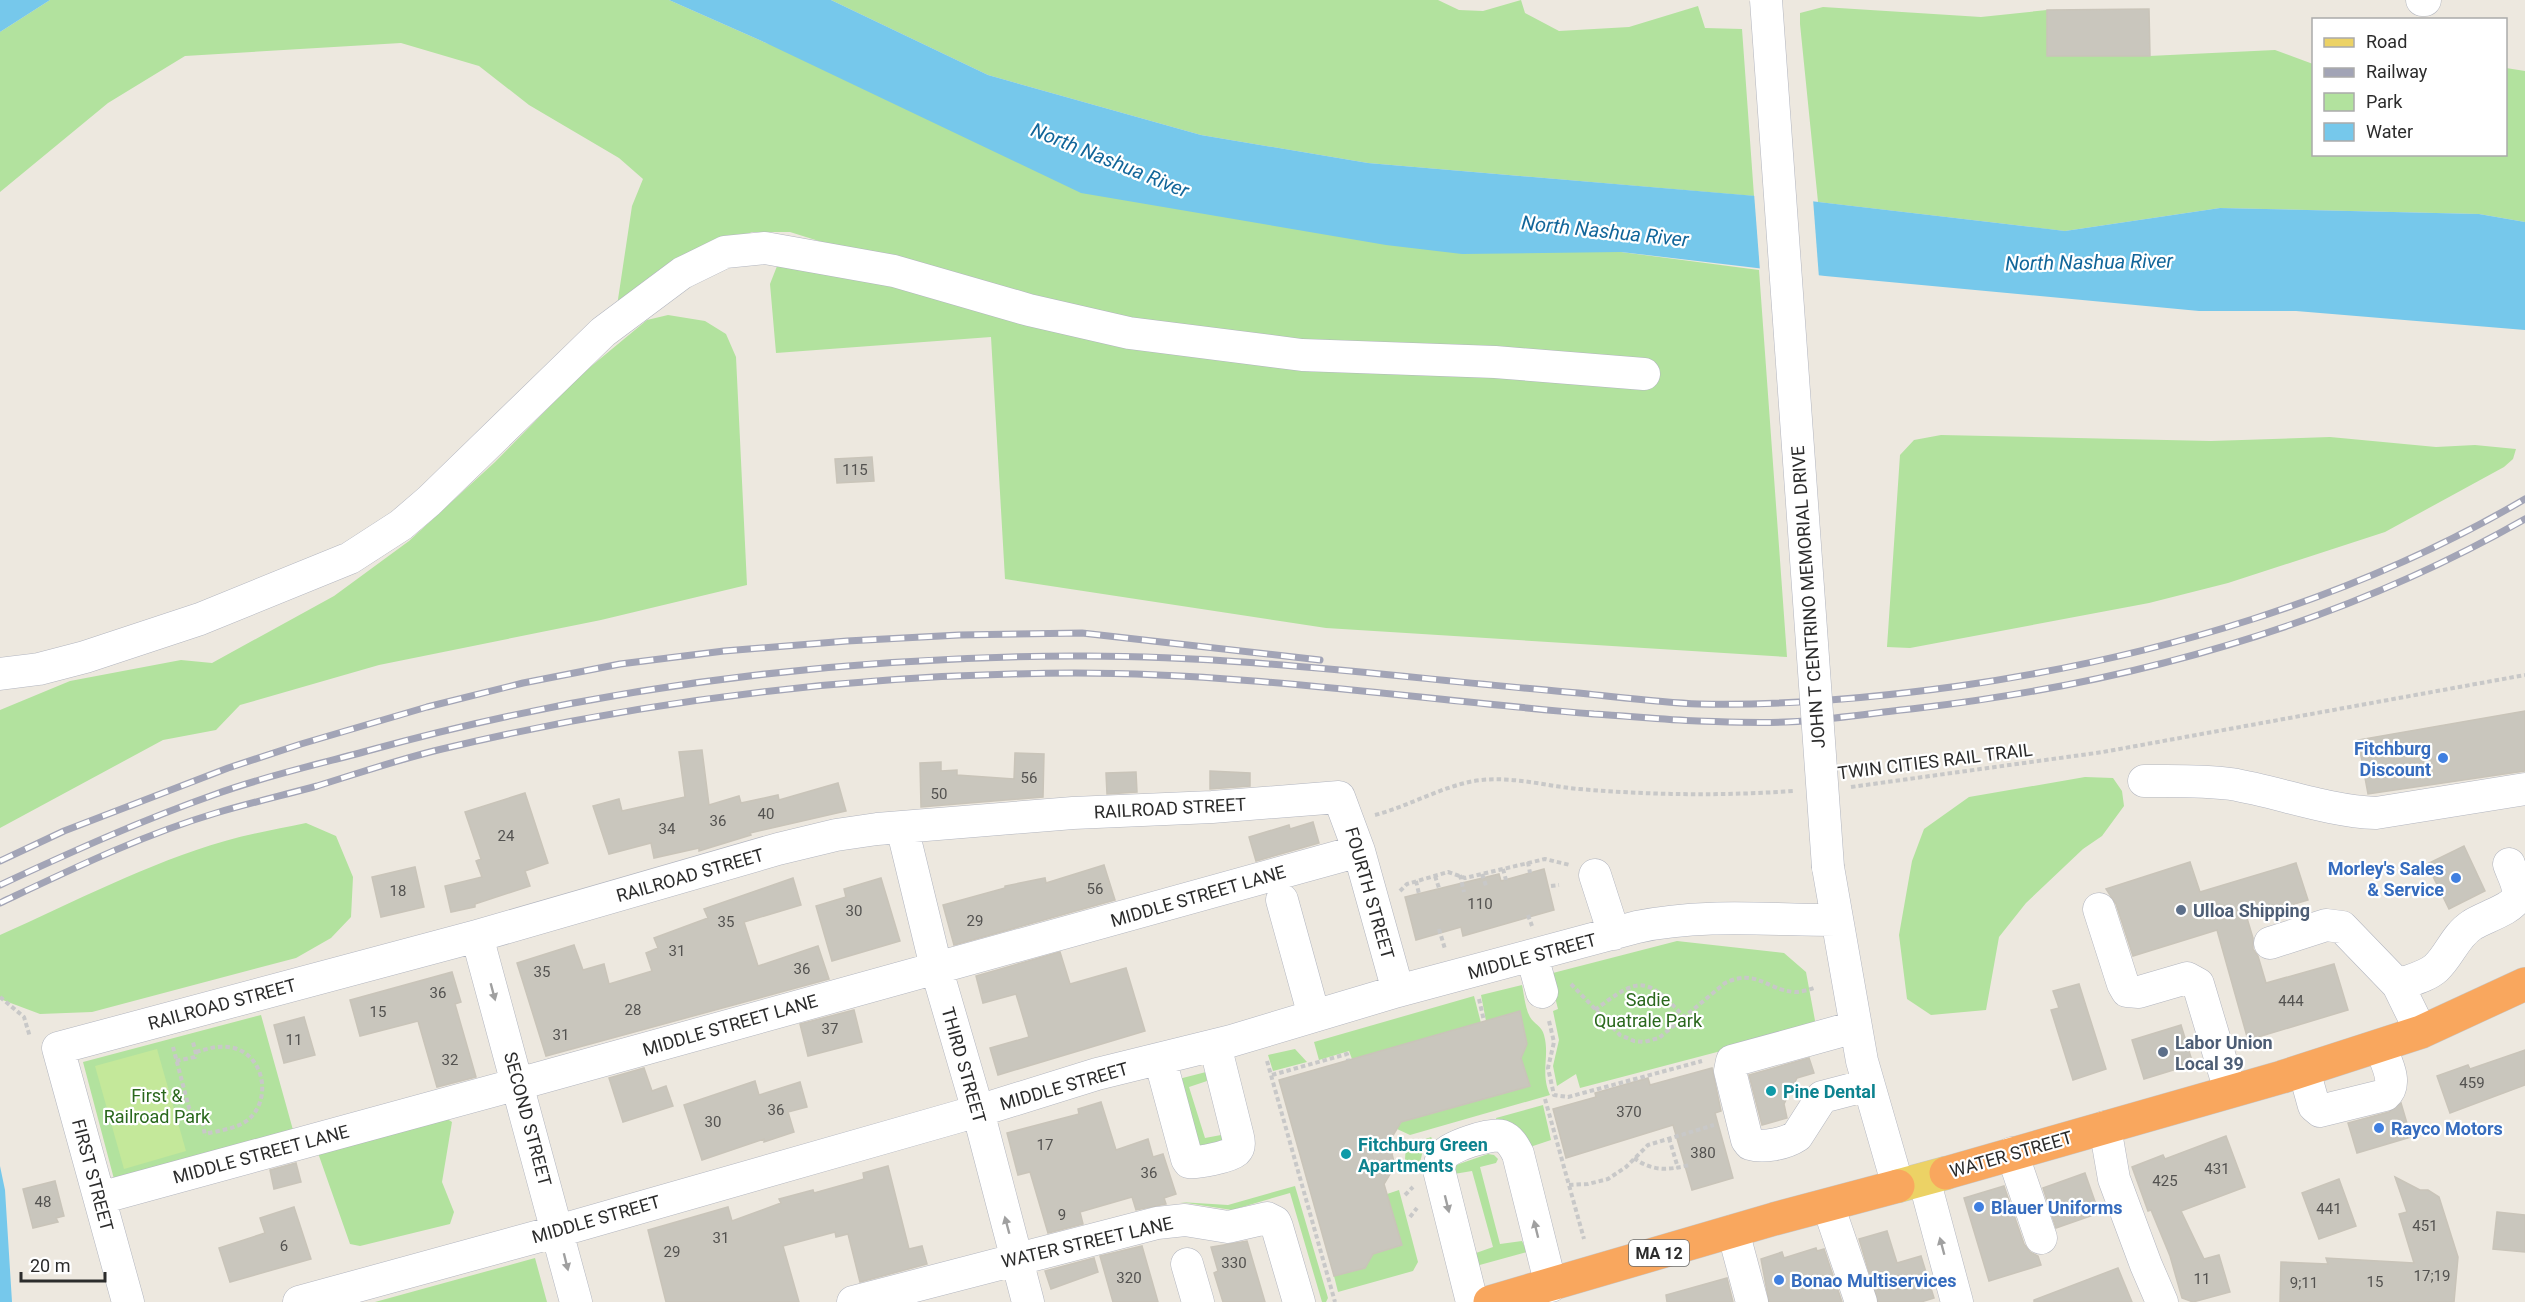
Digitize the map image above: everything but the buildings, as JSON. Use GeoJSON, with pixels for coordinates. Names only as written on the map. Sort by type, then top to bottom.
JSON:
{"type":"FeatureCollection","features":[{"type":"Feature","properties":{"kind":"highway","name":"WATER STREET"},"geometry":{"type":"LineString","coordinates":[[1490,1302],[2304,1070],[2421,1032],[2525,984]]}},
{"type":"Feature","properties":{"kind":"street","name":"JOHN T CENTRINO MEMORIAL DRIVE"},"geometry":{"type":"LineString","coordinates":[[1766,0],[1828,867],[1868,1084],[1923,1179],[1958,1302]]}},
{"type":"Feature","properties":{"kind":"street"},"geometry":{"type":"LineString","coordinates":[[0,674],[39,669],[85,657],[200,620],[350,558],[401,525],[422,507],[603,332],[682,273],[725,252],[765,248],[821,256],[894,270],[1029,310],[1129,333],[1252,351],[1495,362],[1644,374]]}},
{"type":"Feature","properties":{"kind":"street"},"geometry":{"type":"LineString","coordinates":[[2144,781],[2230,784],[2352,811],[2376,813],[2525,789]]}},
{"type":"Feature","properties":{"kind":"street","name":"RAILROAD STREET"},"geometry":{"type":"LineString","coordinates":[[45,1048],[477,936],[778,849],[836,836],[902,827],[1073,813],[1212,807],[1349,823]]}},
{"type":"Feature","properties":{"kind":"street","name":"MIDDLE STREET LANE"},"geometry":{"type":"LineString","coordinates":[[100,1198],[936,967],[1349,823]]}},
{"type":"Feature","properties":{"kind":"street","name":"FOURTH STREET"},"geometry":{"type":"LineString","coordinates":[[1349,823],[1398,991]]}},
{"type":"Feature","properties":{"kind":"street","name":"THIRD STREET"},"geometry":{"type":"LineString","coordinates":[[902,827],[936,967],[978,1111],[1028,1302]]}},
{"type":"Feature","properties":{"kind":"street"},"geometry":{"type":"LineString","coordinates":[[2398,985],[2428,974],[2437,968],[2460,935],[2471,926],[2511,905],[2516,899],[2517,887],[2508,864]]}},
{"type":"Feature","properties":{"kind":"street"},"geometry":{"type":"LineString","coordinates":[[1595,875],[1614,934]]}},
{"type":"Feature","properties":{"kind":"street"},"geometry":{"type":"LineString","coordinates":[[1281,900],[1314,1016]]}},
{"type":"Feature","properties":{"kind":"street"},"geometry":{"type":"LineString","coordinates":[[2099,909],[2127,991],[2139,992],[2187,978],[2198,984],[2230,1091]]}},
{"type":"Feature","properties":{"kind":"street","name":"MIDDLE STREET"},"geometry":{"type":"LineString","coordinates":[[298,1302],[558,1231],[978,1111],[1097,1074],[1215,1045],[1398,991],[1661,922],[1684,919],[1836,920]]}},
{"type":"Feature","properties":{"kind":"street"},"geometry":{"type":"LineString","coordinates":[[2270,943],[2326,925],[2337,925],[2349,933],[2398,985],[2421,1032]]}},
{"type":"Feature","properties":{"kind":"street","name":"SECOND STREET"},"geometry":{"type":"LineString","coordinates":[[477,936],[576,1302]]}},
{"type":"Feature","properties":{"kind":"street"},"geometry":{"type":"LineString","coordinates":[[1532,956],[1551,996]]}},
{"type":"Feature","properties":{"kind":"street"},"geometry":{"type":"LineString","coordinates":[[1856,1027],[1732,1061],[1730,1071],[1750,1144],[1759,1146],[1785,1142],[1797,1136],[1822,1097],[1868,1084]]}},
{"type":"Feature","properties":{"kind":"street"},"geometry":{"type":"LineString","coordinates":[[1160,1059],[1187,1159],[1189,1162],[1201,1162],[1235,1151],[1238,1146],[1238,1137],[1215,1045]]}},
{"type":"Feature","properties":{"kind":"street"},"geometry":{"type":"LineString","coordinates":[[2304,1070],[2314,1106],[2320,1111],[2385,1095],[2390,1091],[2392,1082],[2380,1046]]}},
{"type":"Feature","properties":{"kind":"street","name":"FIRST STREET"},"geometry":{"type":"LineString","coordinates":[[45,1048],[100,1198],[128,1302]]}},
{"type":"Feature","properties":{"kind":"street"},"geometry":{"type":"LineString","coordinates":[[2105,1127],[2114,1179],[2162,1302]]}},
{"type":"Feature","properties":{"kind":"street"},"geometry":{"type":"LineString","coordinates":[[1472,1302],[1439,1170],[1443,1156],[1452,1148],[1489,1136],[1508,1139],[1518,1154],[1551,1286]]}},
{"type":"Feature","properties":{"kind":"street"},"geometry":{"type":"LineString","coordinates":[[2012,1153],[2041,1238]]}},
{"type":"Feature","properties":{"kind":"street"},"geometry":{"type":"LineString","coordinates":[[1827,1205],[1861,1302]]}},
{"type":"Feature","properties":{"kind":"street","name":"WATER STREET LANE"},"geometry":{"type":"LineString","coordinates":[[870,1300],[1164,1221],[1185,1220],[1228,1227],[1267,1218],[1275,1222],[1277,1227],[1299,1302]]}},
{"type":"Feature","properties":{"kind":"street"},"geometry":{"type":"LineString","coordinates":[[1733,1231],[1752,1302]]}},
{"type":"Feature","properties":{"kind":"street"},"geometry":{"type":"LineString","coordinates":[[1187,1264],[1198,1302]]}},
{"type":"Feature","properties":{"kind":"path","name":"TWIN CITIES RAIL TRAIL"},"geometry":{"type":"LineString","coordinates":[[1850,787],[2103,752],[2525,675]]}},
{"type":"Feature","properties":{"kind":"path"},"geometry":{"type":"LineString","coordinates":[[1349,823],[1406,807],[1448,788],[1475,781],[1504,779],[1578,789],[1716,795],[1794,791]]}},
{"type":"Feature","properties":{"kind":"path"},"geometry":{"type":"LineString","coordinates":[[1400,900],[1403,886],[1448,872],[1465,878],[1528,862],[1550,860],[1595,875]]}},
{"type":"Feature","properties":{"kind":"path"},"geometry":{"type":"LineString","coordinates":[[1528,862],[1530,873]]}},
{"type":"Feature","properties":{"kind":"path"},"geometry":{"type":"LineString","coordinates":[[1503,869],[1506,880]]}},
{"type":"Feature","properties":{"kind":"path"},"geometry":{"type":"LineString","coordinates":[[1482,874],[1486,886]]}},
{"type":"Feature","properties":{"kind":"path"},"geometry":{"type":"LineString","coordinates":[[1436,876],[1439,888]]}},
{"type":"Feature","properties":{"kind":"path"},"geometry":{"type":"LineString","coordinates":[[1460,876],[1464,892]]}},
{"type":"Feature","properties":{"kind":"path"},"geometry":{"type":"LineString","coordinates":[[1416,881],[1419,894]]}},
{"type":"Feature","properties":{"kind":"path"},"geometry":{"type":"LineString","coordinates":[[1551,886],[1559,885]]}},
{"type":"Feature","properties":{"kind":"path"},"geometry":{"type":"LineString","coordinates":[[1439,929],[1447,956]]}},
{"type":"Feature","properties":{"kind":"path"},"geometry":{"type":"LineString","coordinates":[[1710,1059],[1568,1097],[1554,1095],[1548,1077],[1548,1063],[1554,1042],[1549,1022],[1551,996],[1595,1010],[1620,1035],[1634,1041],[1644,1042],[1659,1038],[1725,983],[1741,977],[1756,978],[1795,992],[1814,988]]}},
{"type":"Feature","properties":{"kind":"path"},"geometry":{"type":"LineString","coordinates":[[1595,1010],[1624,989],[1632,986],[1645,986],[1657,989],[1684,1017]]}},
{"type":"Feature","properties":{"kind":"path"},"geometry":{"type":"LineString","coordinates":[[1477,992],[1484,1022]]}},
{"type":"Feature","properties":{"kind":"path"},"geometry":{"type":"LineString","coordinates":[[0,997],[24,1017],[45,1048]]}},
{"type":"Feature","properties":{"kind":"path"},"geometry":{"type":"LineString","coordinates":[[176,1061],[195,1057],[193,1040],[184,1043]]}},
{"type":"Feature","properties":{"kind":"path"},"geometry":{"type":"LineString","coordinates":[[175,1045],[173,1050],[189,1108],[202,1120],[205,1134],[203,1143],[210,1168]]}},
{"type":"Feature","properties":{"kind":"path"},"geometry":{"type":"LineString","coordinates":[[196,1052],[220,1047],[241,1051],[254,1064],[260,1074],[263,1087],[262,1099],[257,1110],[245,1122],[205,1134]]}},
{"type":"Feature","properties":{"kind":"path"},"geometry":{"type":"LineString","coordinates":[[1264,1051],[1335,1302]]}},
{"type":"Feature","properties":{"kind":"path"},"geometry":{"type":"LineString","coordinates":[[1272,1075],[1347,1054],[1348,1060]]}},
{"type":"Feature","properties":{"kind":"path"},"geometry":{"type":"LineString","coordinates":[[1545,1099],[1584,1239]]}},
{"type":"Feature","properties":{"kind":"path"},"geometry":{"type":"LineString","coordinates":[[1569,1185],[1588,1184],[1608,1179],[1617,1174],[1648,1145],[1742,1118]]}},
{"type":"Feature","properties":{"kind":"path"},"geometry":{"type":"LineString","coordinates":[[1669,1138],[1678,1168]]}},
{"type":"Feature","properties":{"kind":"path"},"geometry":{"type":"LineString","coordinates":[[1634,1158],[1649,1168],[1664,1170],[1690,1165]]}},
{"type":"Feature","properties":{"kind":"green space"},"geometry":{"type":"Polygon","coordinates":[[[50,0],[669,0],[766,43],[1621,252],[1759,270],[1787,657],[1326,628],[1005,579],[991,337],[776,353],[770,284],[779,261],[1220,358],[1315,372],[1471,368],[1276,345],[956,284],[790,232],[752,232],[662,271],[617,306],[632,206],[643,179],[619,158],[529,105],[479,66],[401,43],[185,56],[108,103],[0,192],[0,32],[50,0]]]}},
{"type":"Feature","properties":{"kind":"green space"},"geometry":{"type":"Polygon","coordinates":[[[831,0],[1438,0],[1459,10],[1483,11],[1521,0],[1525,13],[1559,31],[1629,27],[1698,6],[1705,28],[1742,29],[1754,196],[1368,163],[1201,135],[988,75],[831,0]]]}},
{"type":"Feature","properties":{"kind":"green space"},"geometry":{"type":"Polygon","coordinates":[[[1823,7],[1981,17],[2047,10],[2048,56],[2149,56],[2275,50],[2312,64],[2312,156],[2507,156],[2507,68],[2525,71],[2525,222],[2479,214],[2220,208],[2065,231],[1818,202],[1800,13],[1823,7]]]}},
{"type":"Feature","properties":{"kind":"green space"},"geometry":{"type":"Polygon","coordinates":[[[668,315],[705,321],[726,334],[736,357],[747,585],[601,620],[379,665],[240,705],[216,730],[163,740],[0,828],[0,710],[70,681],[181,660],[212,663],[334,596],[409,541],[495,462],[583,373],[647,320],[668,315]]]}},
{"type":"Feature","properties":{"kind":"green space"},"geometry":{"type":"Polygon","coordinates":[[[1941,435],[2211,441],[2330,437],[2436,447],[2475,445],[2516,449],[2513,459],[2504,467],[2385,532],[2228,583],[2149,603],[1910,648],[1887,647],[1900,455],[1914,440],[1941,435]]]}},
{"type":"Feature","properties":{"kind":"green space"},"geometry":{"type":"Polygon","coordinates":[[[2085,777],[2113,778],[2122,791],[2124,806],[2102,836],[2083,849],[2026,903],[1999,937],[1986,1010],[1931,1015],[1907,999],[1899,935],[1912,861],[1924,829],[1969,797],[2085,777]]]}},
{"type":"Feature","properties":{"kind":"green space"},"geometry":{"type":"Polygon","coordinates":[[[306,823],[336,836],[353,877],[351,917],[331,938],[296,958],[92,1012],[40,1014],[0,999],[0,935],[168,860],[235,838],[306,823]]]}},
{"type":"Feature","properties":{"kind":"green space","name":"Sadie Quatrale Park"},"geometry":{"type":"Polygon","coordinates":[[[1677,941],[1784,953],[1806,972],[1816,1026],[1580,1088],[1576,1074],[1557,1086],[1553,1066],[1559,1040],[1553,1011],[1558,1009],[1549,974],[1677,941]]]}},
{"type":"Feature","properties":{"kind":"green space"},"geometry":{"type":"Polygon","coordinates":[[[1522,985],[1528,1013],[1542,1029],[1544,1035],[1545,1071],[1550,1095],[1410,1135],[1397,1129],[1401,1122],[1521,1058],[1527,1044],[1520,1012],[1486,1021],[1481,995],[1522,985]]]}},
{"type":"Feature","properties":{"kind":"green space"},"geometry":{"type":"Polygon","coordinates":[[[1474,996],[1481,1023],[1352,1059],[1349,1051],[1319,1060],[1314,1042],[1474,996]]]}},
{"type":"Feature","properties":{"kind":"green space","name":"First & Railroad Park"},"geometry":{"type":"Polygon","coordinates":[[[261,1015],[293,1130],[114,1179],[83,1062],[261,1015]]]}},
{"type":"Feature","properties":{"kind":"green space"},"geometry":{"type":"Polygon","coordinates":[[[157,1049],[186,1151],[124,1169],[95,1066],[157,1049]]]}},
{"type":"Feature","properties":{"kind":"green space"},"geometry":{"type":"Polygon","coordinates":[[[1295,1049],[1307,1062],[1273,1071],[1268,1055],[1295,1049]]]}},
{"type":"Feature","properties":{"kind":"green space"},"geometry":{"type":"Polygon","coordinates":[[[1206,1072],[1207,1081],[1189,1087],[1205,1138],[1221,1135],[1225,1141],[1200,1147],[1167,1082],[1206,1072]]]}},
{"type":"Feature","properties":{"kind":"green space"},"geometry":{"type":"Polygon","coordinates":[[[1543,1105],[1551,1140],[1530,1147],[1497,1122],[1496,1118],[1543,1105]]]}},
{"type":"Feature","properties":{"kind":"green space"},"geometry":{"type":"Polygon","coordinates":[[[441,1115],[452,1122],[442,1182],[454,1212],[450,1224],[360,1246],[350,1244],[318,1153],[441,1115]]]}},
{"type":"Feature","properties":{"kind":"green space"},"geometry":{"type":"Polygon","coordinates":[[[1431,1137],[1433,1140],[1423,1150],[1418,1171],[1408,1173],[1405,1159],[1406,1146],[1431,1137]]]}},
{"type":"Feature","properties":{"kind":"green space"},"geometry":{"type":"Polygon","coordinates":[[[1488,1154],[1498,1159],[1496,1163],[1480,1167],[1500,1244],[1522,1241],[1527,1252],[1476,1266],[1476,1253],[1493,1247],[1472,1171],[1454,1174],[1455,1166],[1488,1154]]]}},
{"type":"Feature","properties":{"kind":"green space"},"geometry":{"type":"Polygon","coordinates":[[[1295,1186],[1328,1298],[1326,1302],[1322,1302],[1290,1193],[1232,1210],[1180,1202],[1228,1205],[1295,1186]]]}},
{"type":"Feature","properties":{"kind":"green space"},"geometry":{"type":"Polygon","coordinates":[[[1399,1190],[1418,1262],[1413,1271],[1338,1292],[1334,1276],[1365,1268],[1373,1254],[1402,1245],[1387,1194],[1399,1190]]]}},
{"type":"Feature","properties":{"kind":"green space"},"geometry":{"type":"Polygon","coordinates":[[[535,1258],[547,1302],[375,1302],[535,1258]]]}},
{"type":"Feature","properties":{"kind":"water"},"geometry":{"type":"Polygon","coordinates":[[[0,0],[50,0],[0,32],[0,0]]]}},
{"type":"Feature","properties":{"kind":"water","name":"North Nashua River"},"geometry":{"type":"Polygon","coordinates":[[[669,0],[831,0],[988,75],[1201,135],[1368,163],[1793,199],[2065,231],[2220,208],[2479,214],[2525,222],[2525,330],[2296,311],[2199,311],[1825,276],[1621,252],[1462,254],[1386,245],[1081,193],[766,43],[669,0]]]}},
{"type":"Feature","properties":{"kind":"water"},"geometry":{"type":"Polygon","coordinates":[[[0,1166],[5,1190],[12,1302],[0,1302],[0,1166]]]}},
{"type":"Feature","properties":{"kind":"pier"},"geometry":{"type":"Polygon","coordinates":[[[1754,193],[1813,199],[1819,278],[1760,271],[1754,193]]]}},
{"type":"Feature","properties":{"kind":"railway"},"geometry":{"type":"LineString","coordinates":[[0,885],[161,815],[234,788],[291,771],[541,709],[629,693],[806,670],[896,662],[985,658],[1075,656],[1196,659],[1699,704],[1765,704],[1829,700],[1959,686],[2106,659],[2179,641],[2251,619],[2323,595],[2392,566],[2460,535],[2525,499]]}},
{"type":"Feature","properties":{"kind":"railway"},"geometry":{"type":"LineString","coordinates":[[0,903],[106,854],[188,822],[426,753],[520,731],[599,716],[677,703],[836,684],[995,675],[1140,674],[1270,682],[1594,714],[1751,722],[1790,722],[1832,718],[1998,697],[2077,683],[2154,665],[2231,644],[2307,619],[2382,590],[2454,557],[2525,519]]}},
{"type":"Feature","properties":{"kind":"railway"},"geometry":{"type":"LineString","coordinates":[[0,861],[64,831],[228,768],[301,744],[427,707],[523,683],[620,664],[724,651],[847,641],[959,635],[1082,633],[1320,660]]}},
{"type":"Feature","properties":{"kind":"place","name":"Fitchburg Discount"},"geometry":{"type":"Point","coordinates":[2443,758]}},
{"type":"Feature","properties":{"kind":"place","name":"Morley's Sales & Service"},"geometry":{"type":"Point","coordinates":[2456,878]}},
{"type":"Feature","properties":{"kind":"place","name":"Ulloa Shipping"},"geometry":{"type":"Point","coordinates":[2181,910]}},
{"type":"Feature","properties":{"kind":"place","name":"Labor Union Local 39"},"geometry":{"type":"Point","coordinates":[2163,1052]}},
{"type":"Feature","properties":{"kind":"place","name":"Pine Dental"},"geometry":{"type":"Point","coordinates":[1771,1091]}},
{"type":"Feature","properties":{"kind":"place","name":"Rayco Motors"},"geometry":{"type":"Point","coordinates":[2379,1128]}},
{"type":"Feature","properties":{"kind":"place","name":"Fitchburg Green Apartments"},"geometry":{"type":"Point","coordinates":[1346,1154]}},
{"type":"Feature","properties":{"kind":"place","name":"Blauer Uniforms"},"geometry":{"type":"Point","coordinates":[1979,1207]}},
{"type":"Feature","properties":{"kind":"place","name":"Bonao Multiservices"},"geometry":{"type":"Point","coordinates":[1779,1280]}}]}
